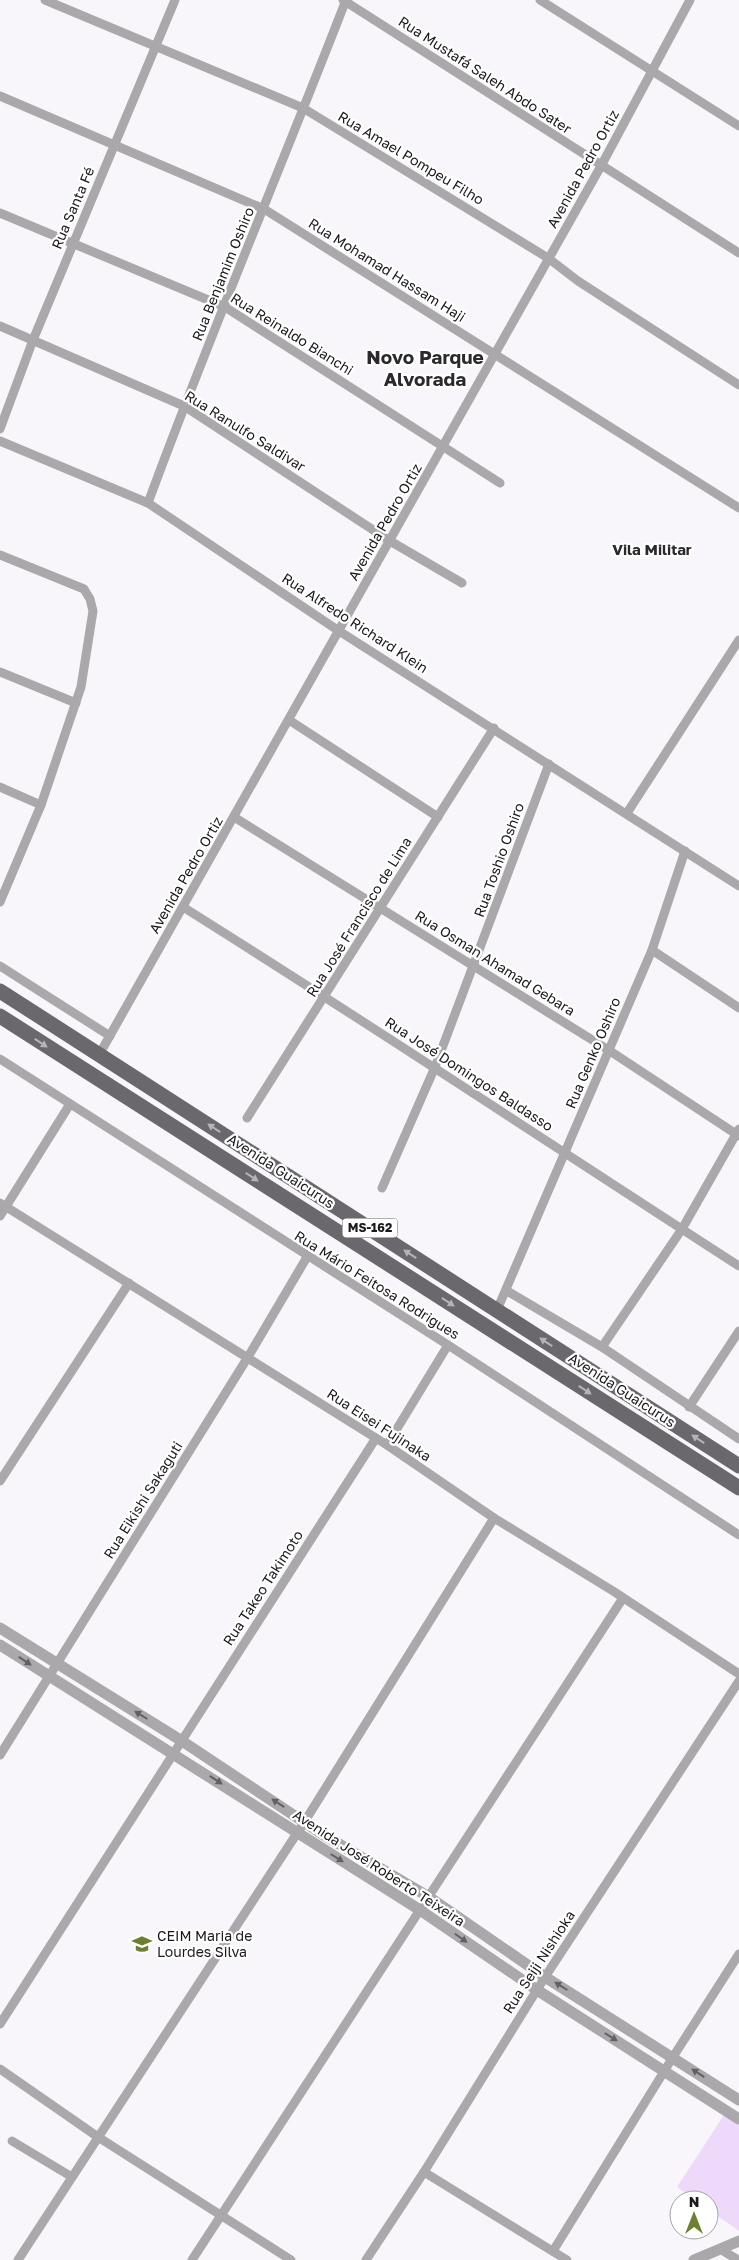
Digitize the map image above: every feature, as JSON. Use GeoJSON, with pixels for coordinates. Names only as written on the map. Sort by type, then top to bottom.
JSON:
{"type":"FeatureCollection","features":[{"type":"Feature","properties":{"kind":"main road","name":"Avenida Guaicurus"},"geometry":{"type":"LineString","coordinates":[[0,991],[739,1466]]}},
{"type":"Feature","properties":{"kind":"main road","name":"Avenida Guaicurus"},"geometry":{"type":"LineString","coordinates":[[0,1016],[739,1488]]}},
{"type":"Feature","properties":{"kind":"street","name":"Rua Amael Pompeu Filho"},"geometry":{"type":"LineString","coordinates":[[45,0],[303,108],[548,258],[578,282],[739,385]]}},
{"type":"Feature","properties":{"kind":"street","name":"Rua Santa Fé"},"geometry":{"type":"LineString","coordinates":[[0,429],[33,340],[175,0]]}},
{"type":"Feature","properties":{"kind":"street","name":"Rua Benjamim Oshiro"},"geometry":{"type":"LineString","coordinates":[[148,503],[184,406],[264,209],[345,0]]}},
{"type":"Feature","properties":{"kind":"street","name":"Rua Mustafá Saleh Abdo Sater"},"geometry":{"type":"LineString","coordinates":[[345,0],[739,253]]}},
{"type":"Feature","properties":{"kind":"street"},"geometry":{"type":"LineString","coordinates":[[540,0],[739,126]]}},
{"type":"Feature","properties":{"kind":"street","name":"Avenida Pedro Ortiz"},"geometry":{"type":"LineString","coordinates":[[100,1055],[444,447],[601,166],[690,0]]}},
{"type":"Feature","properties":{"kind":"street","name":"Rua Mohamad Hassam Haji"},"geometry":{"type":"LineString","coordinates":[[0,96],[264,209],[739,508]]}},
{"type":"Feature","properties":{"kind":"street","name":"Rua Reinaldo Bianchi"},"geometry":{"type":"LineString","coordinates":[[0,213],[225,307],[500,482]]}},
{"type":"Feature","properties":{"kind":"street","name":"Rua Ranulfo Saldivar"},"geometry":{"type":"LineString","coordinates":[[0,326],[184,406],[390,541],[462,583]]}},
{"type":"Feature","properties":{"kind":"street","name":"Rua Alfredo Richard Klein"},"geometry":{"type":"LineString","coordinates":[[0,441],[148,503],[339,631],[494,728],[739,886]]}},
{"type":"Feature","properties":{"kind":"street"},"geometry":{"type":"LineString","coordinates":[[0,555],[84,589],[90,599],[93,611],[81,687],[76,703],[40,805],[0,902]]}},
{"type":"Feature","properties":{"kind":"street"},"geometry":{"type":"LineString","coordinates":[[627,813],[739,640]]}},
{"type":"Feature","properties":{"kind":"street"},"geometry":{"type":"LineString","coordinates":[[0,672],[76,703]]}},
{"type":"Feature","properties":{"kind":"street"},"geometry":{"type":"LineString","coordinates":[[289,720],[438,817]]}},
{"type":"Feature","properties":{"kind":"street","name":"Rua José Francisco de Lima"},"geometry":{"type":"LineString","coordinates":[[247,1118],[494,728]]}},
{"type":"Feature","properties":{"kind":"street","name":"Rua Toshio Oshiro"},"geometry":{"type":"LineString","coordinates":[[382,1188],[435,1067],[549,764]]}},
{"type":"Feature","properties":{"kind":"street"},"geometry":{"type":"LineString","coordinates":[[0,787],[40,805]]}},
{"type":"Feature","properties":{"kind":"street","name":"Rua Osman Ahamad Gebara"},"geometry":{"type":"LineString","coordinates":[[234,817],[738,1133]]}},
{"type":"Feature","properties":{"kind":"street","name":"Rua Genko Oshiro"},"geometry":{"type":"LineString","coordinates":[[497,1310],[507,1291],[652,950],[685,851]]}},
{"type":"Feature","properties":{"kind":"street","name":"Rua José Domingos Baldasso"},"geometry":{"type":"LineString","coordinates":[[183,907],[326,996],[739,1266]]}},
{"type":"Feature","properties":{"kind":"street"},"geometry":{"type":"LineString","coordinates":[[652,950],[739,1008]]}},
{"type":"Feature","properties":{"kind":"street"},"geometry":{"type":"LineString","coordinates":[[0,966],[110,1036]]}},
{"type":"Feature","properties":{"kind":"street","name":"Rua Mário Feitosa Rodrigues"},"geometry":{"type":"LineString","coordinates":[[0,1060],[307,1258],[448,1345],[739,1535]]}},
{"type":"Feature","properties":{"kind":"street"},"geometry":{"type":"LineString","coordinates":[[0,1216],[3,1205],[70,1104]]}},
{"type":"Feature","properties":{"kind":"street"},"geometry":{"type":"LineString","coordinates":[[602,1347],[682,1229],[738,1133]]}},
{"type":"Feature","properties":{"kind":"street","name":"Rua Eisei Fujinaka"},"geometry":{"type":"LineString","coordinates":[[3,1205],[387,1445],[494,1518],[624,1598],[739,1674]]}},
{"type":"Feature","properties":{"kind":"street","name":"Rua Eikishi Sakaguti"},"geometry":{"type":"LineString","coordinates":[[0,1754],[50,1677],[307,1258]]}},
{"type":"Feature","properties":{"kind":"street"},"geometry":{"type":"LineString","coordinates":[[0,1481],[129,1282]]}},
{"type":"Feature","properties":{"kind":"street"},"geometry":{"type":"LineString","coordinates":[[507,1291],[602,1347],[739,1439]]}},
{"type":"Feature","properties":{"kind":"street"},"geometry":{"type":"LineString","coordinates":[[689,1407],[739,1331]]}},
{"type":"Feature","properties":{"kind":"street"},"geometry":{"type":"LineString","coordinates":[[387,1445],[448,1345]]}},
{"type":"Feature","properties":{"kind":"street","name":"Rua Takeo Takimoto"},"geometry":{"type":"LineString","coordinates":[[0,2024],[376,1438]]}},
{"type":"Feature","properties":{"kind":"street"},"geometry":{"type":"LineString","coordinates":[[18,2260],[305,1821],[494,1518]]}},
{"type":"Feature","properties":{"kind":"street"},"geometry":{"type":"LineString","coordinates":[[192,2260],[624,1598]]}},
{"type":"Feature","properties":{"kind":"street","name":"Avenida José Roberto Teixeira"},"geometry":{"type":"LineString","coordinates":[[0,1628],[182,1741],[322,1834],[429,1897],[546,1976],[739,2100]]}},
{"type":"Feature","properties":{"kind":"street","name":"Avenida José Roberto Teixeira"},"geometry":{"type":"LineString","coordinates":[[0,1645],[420,1910],[537,1990],[739,2119]]}},
{"type":"Feature","properties":{"kind":"street","name":"Rua Seiji Nishioka"},"geometry":{"type":"LineString","coordinates":[[366,2260],[424,2172],[546,1976],[739,1681]]}},
{"type":"Feature","properties":{"kind":"street"},"geometry":{"type":"LineString","coordinates":[[553,2251],[739,1954]]}},
{"type":"Feature","properties":{"kind":"street"},"geometry":{"type":"LineString","coordinates":[[0,2068],[98,2137],[292,2260]]}},
{"type":"Feature","properties":{"kind":"street"},"geometry":{"type":"LineString","coordinates":[[12,2141],[72,2177]]}},
{"type":"Feature","properties":{"kind":"street"},"geometry":{"type":"LineString","coordinates":[[424,2172],[567,2260]]}},
{"type":"Feature","properties":{"kind":"street"},"geometry":{"type":"LineString","coordinates":[[694,2260],[739,2241]]}},
{"type":"Feature","properties":{"kind":"street"},"geometry":{"type":"LineString","coordinates":[[720,2249],[738,2260]]}},
{"type":"Feature","properties":{"kind":"shaded area"},"geometry":{"type":"Polygon","coordinates":[[[724,2115],[739,2125],[739,2231],[719,2217],[719,2190],[681,2190],[677,2187],[724,2115]]]}},
{"type":"Feature","properties":{"kind":"place","name":"CEIM Maria de Lourdes Silva"},"geometry":{"type":"Point","coordinates":[142,1944]}},
{"type":"Feature","properties":{"kind":"district","name":"Novo Parque Alvorada"},"geometry":{"type":"Point","coordinates":[425,368]}},
{"type":"Feature","properties":{"kind":"district","name":"Vila Militar"},"geometry":{"type":"Point","coordinates":[652,550]}}]}
